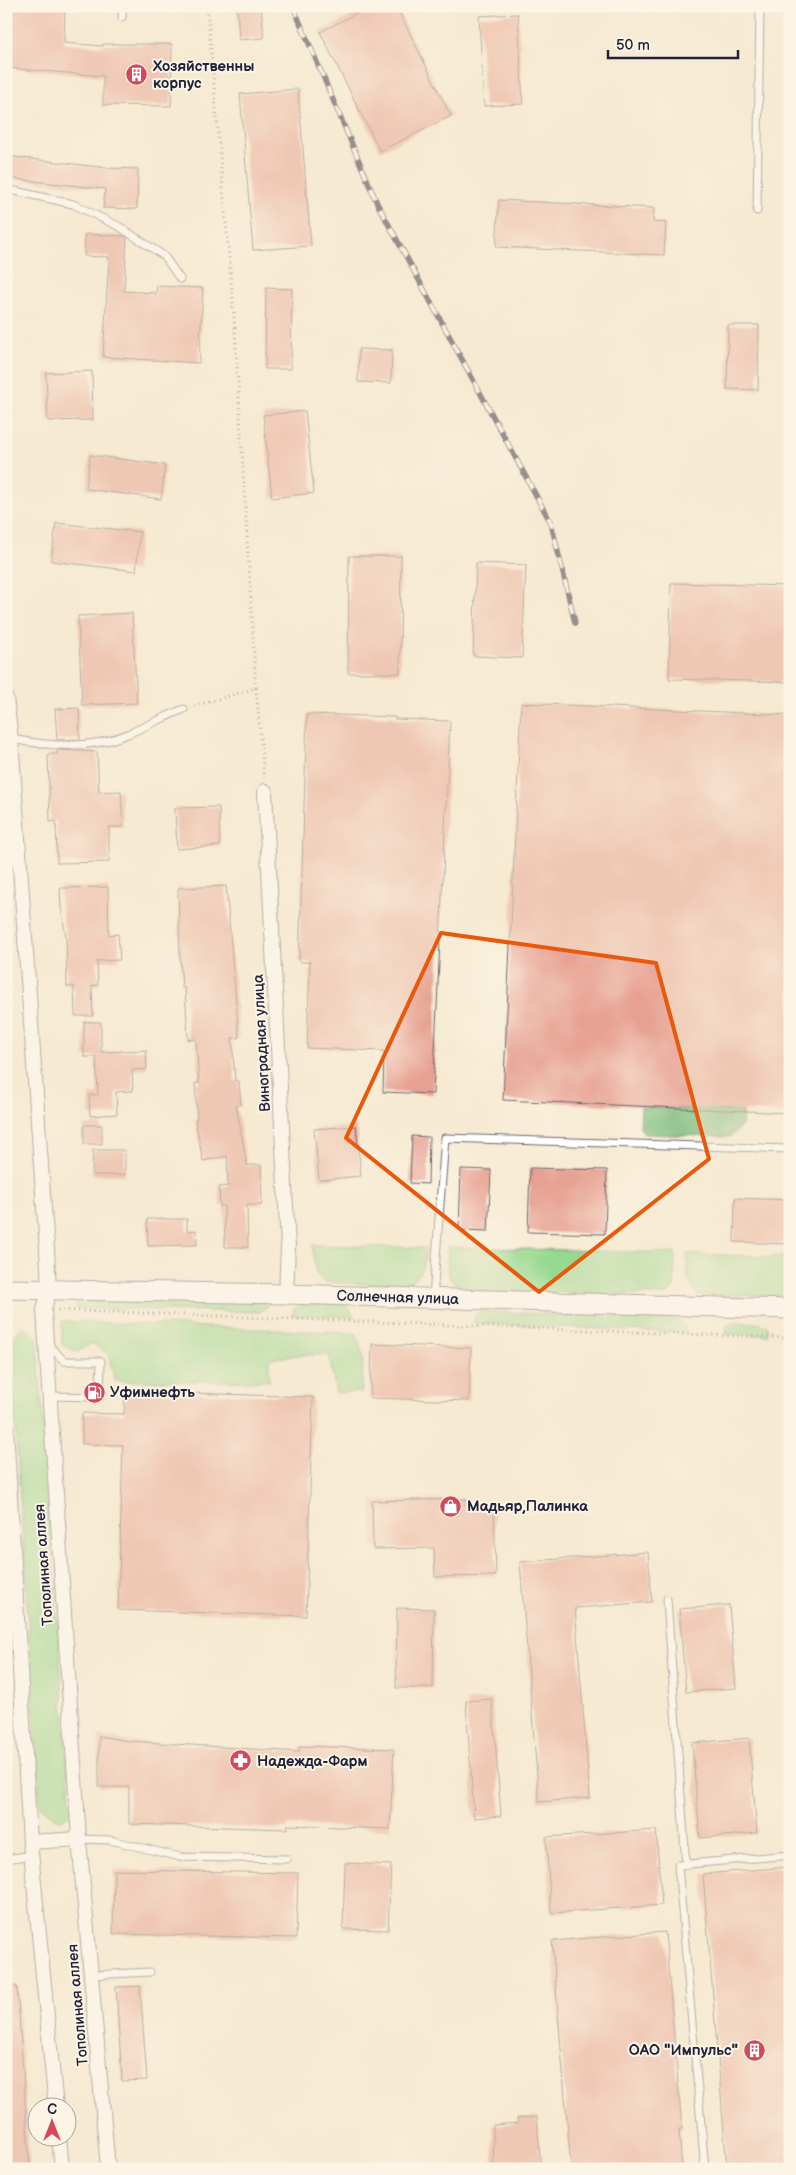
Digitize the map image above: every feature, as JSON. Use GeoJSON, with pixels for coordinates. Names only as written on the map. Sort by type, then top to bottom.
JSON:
{"type":"FeatureCollection","features":[{"type":"Feature","properties":{"kind":"main road","name":"Солнечная улица"},"geometry":{"type":"LineString","coordinates":[[6,1288],[790,1309]]}},
{"type":"Feature","properties":{"kind":"street","name":"Тополиная аллея"},"geometry":{"type":"LineString","coordinates":[[6,698],[49,1290],[44,1310],[79,1839],[108,2169]]}},
{"type":"Feature","properties":{"kind":"street","name":"Виноградная улица"},"geometry":{"type":"LineString","coordinates":[[265,791],[288,1246],[286,1294]]}},
{"type":"Feature","properties":{"kind":"street","name":"Тополиная аллея"},"geometry":{"type":"LineString","coordinates":[[6,1427],[31,1849],[55,2098]]}},
{"type":"Feature","properties":{"kind":"street"},"geometry":{"type":"LineString","coordinates":[[31,1849],[79,1839]]}},
{"type":"Feature","properties":{"kind":"street"},"geometry":{"type":"LineString","coordinates":[[60,2148],[62,2169]]}},
{"type":"Feature","properties":{"kind":"lane"},"geometry":{"type":"LineString","coordinates":[[122,17],[123,6]]}},
{"type":"Feature","properties":{"kind":"lane"},"geometry":{"type":"LineString","coordinates":[[757,211],[760,6]]}},
{"type":"Feature","properties":{"kind":"lane"},"geometry":{"type":"LineString","coordinates":[[6,189],[73,204],[120,227],[164,256],[180,279]]}},
{"type":"Feature","properties":{"kind":"lane"},"geometry":{"type":"LineString","coordinates":[[9,739],[45,745],[89,745],[124,736],[157,719],[184,709]]}},
{"type":"Feature","properties":{"kind":"lane"},"geometry":{"type":"LineString","coordinates":[[432,1298],[445,1138],[790,1149]]}},
{"type":"Feature","properties":{"kind":"lane"},"geometry":{"type":"LineString","coordinates":[[46,1342],[64,1360],[101,1361],[100,1397],[49,1396]]}},
{"type":"Feature","properties":{"kind":"lane"},"geometry":{"type":"LineString","coordinates":[[667,1599],[686,1865]]}},
{"type":"Feature","properties":{"kind":"lane"},"geometry":{"type":"LineString","coordinates":[[79,1839],[110,1840],[180,1857],[287,1859]]}},
{"type":"Feature","properties":{"kind":"lane"},"geometry":{"type":"LineString","coordinates":[[6,1859],[31,1849]]}},
{"type":"Feature","properties":{"kind":"lane"},"geometry":{"type":"LineString","coordinates":[[705,2169],[678,1865],[790,1855]]}},
{"type":"Feature","properties":{"kind":"lane"},"geometry":{"type":"LineString","coordinates":[[92,1975],[150,1972]]}},
{"type":"Feature","properties":{"kind":"path"},"geometry":{"type":"LineString","coordinates":[[207,6],[234,314],[256,688],[265,791]]}},
{"type":"Feature","properties":{"kind":"path"},"geometry":{"type":"LineString","coordinates":[[184,709],[256,688]]}},
{"type":"Feature","properties":{"kind":"path"},"geometry":{"type":"LineString","coordinates":[[44,1310],[790,1338]]}},
{"type":"Feature","properties":{"kind":"highlighted area"},"geometry":{"type":"Polygon","coordinates":[[[441,933],[656,963],[709,1159],[539,1292],[346,1138],[441,933]]]}},
{"type":"Feature","properties":{"kind":"green space"},"geometry":{"type":"Polygon","coordinates":[[[641,1107],[743,1111],[742,1126],[730,1137],[645,1134],[640,1128],[641,1107]]]}},
{"type":"Feature","properties":{"kind":"green space"},"geometry":{"type":"Polygon","coordinates":[[[786,1113],[790,1113],[790,1139],[786,1139],[786,1113]]]}},
{"type":"Feature","properties":{"kind":"green space"},"geometry":{"type":"Polygon","coordinates":[[[312,1245],[426,1248],[419,1273],[407,1285],[324,1282],[316,1274],[312,1245]]]}},
{"type":"Feature","properties":{"kind":"green space"},"geometry":{"type":"Polygon","coordinates":[[[448,1247],[675,1253],[674,1287],[667,1295],[475,1291],[465,1289],[453,1282],[448,1272],[448,1247]]]}},
{"type":"Feature","properties":{"kind":"green space"},"geometry":{"type":"Polygon","coordinates":[[[687,1254],[790,1257],[790,1296],[698,1295],[688,1281],[687,1254]]]}},
{"type":"Feature","properties":{"kind":"green space"},"geometry":{"type":"Polygon","coordinates":[[[80,1296],[262,1300],[267,1306],[260,1312],[77,1308],[74,1301],[80,1296]]]}},
{"type":"Feature","properties":{"kind":"green space"},"geometry":{"type":"Polygon","coordinates":[[[301,1304],[342,1304],[348,1307],[355,1317],[292,1315],[294,1309],[301,1304]]]}},
{"type":"Feature","properties":{"kind":"green space"},"geometry":{"type":"Polygon","coordinates":[[[481,1311],[679,1320],[687,1333],[474,1323],[475,1316],[481,1311]]]}},
{"type":"Feature","properties":{"kind":"green space"},"geometry":{"type":"Polygon","coordinates":[[[62,1321],[356,1333],[363,1356],[362,1392],[336,1393],[329,1355],[298,1355],[269,1359],[269,1381],[115,1381],[108,1354],[92,1343],[77,1352],[62,1344],[62,1321]]]}},
{"type":"Feature","properties":{"kind":"green space"},"geometry":{"type":"Polygon","coordinates":[[[732,1323],[759,1323],[768,1327],[768,1335],[726,1334],[727,1326],[732,1323]]]}},
{"type":"Feature","properties":{"kind":"green space"},"geometry":{"type":"Polygon","coordinates":[[[23,1326],[37,1337],[71,1813],[60,1821],[40,1806],[10,1339],[23,1326]]]}},
{"type":"Feature","properties":{"kind":"building"},"geometry":{"type":"Polygon","coordinates":[[[6,6],[65,6],[64,43],[103,46],[103,44],[172,44],[171,106],[103,105],[103,76],[6,68],[6,6]]]}},
{"type":"Feature","properties":{"kind":"building"},"geometry":{"type":"Polygon","coordinates":[[[237,6],[261,6],[264,38],[239,40],[237,6]]]}},
{"type":"Feature","properties":{"kind":"building"},"geometry":{"type":"Polygon","coordinates":[[[371,6],[396,6],[451,116],[380,151],[320,32],[371,6]]]}},
{"type":"Feature","properties":{"kind":"building"},"geometry":{"type":"Polygon","coordinates":[[[518,14],[523,104],[484,106],[479,16],[518,14]]]}},
{"type":"Feature","properties":{"kind":"building"},"geometry":{"type":"Polygon","coordinates":[[[298,89],[311,246],[253,250],[240,94],[298,89]]]}},
{"type":"Feature","properties":{"kind":"building"},"geometry":{"type":"Polygon","coordinates":[[[6,156],[108,168],[138,169],[137,209],[103,208],[105,189],[6,178],[6,156]]]}},
{"type":"Feature","properties":{"kind":"building"},"geometry":{"type":"Polygon","coordinates":[[[499,200],[654,208],[653,222],[666,223],[664,255],[496,247],[499,200]]]}},
{"type":"Feature","properties":{"kind":"building"},"geometry":{"type":"Polygon","coordinates":[[[85,234],[124,236],[127,238],[124,291],[156,293],[157,286],[203,288],[199,363],[103,357],[109,257],[84,256],[85,234]]]}},
{"type":"Feature","properties":{"kind":"building"},"geometry":{"type":"Polygon","coordinates":[[[266,288],[292,289],[291,369],[265,369],[266,288]]]}},
{"type":"Feature","properties":{"kind":"building"},"geometry":{"type":"Polygon","coordinates":[[[728,325],[759,325],[758,390],[727,389],[728,325]]]}},
{"type":"Feature","properties":{"kind":"building"},"geometry":{"type":"Polygon","coordinates":[[[359,349],[392,350],[391,383],[358,382],[359,349]]]}},
{"type":"Feature","properties":{"kind":"building"},"geometry":{"type":"Polygon","coordinates":[[[92,371],[93,420],[48,421],[46,373],[92,371]]]}},
{"type":"Feature","properties":{"kind":"building"},"geometry":{"type":"Polygon","coordinates":[[[305,411],[314,493],[272,498],[263,415],[305,411]]]}},
{"type":"Feature","properties":{"kind":"building"},"geometry":{"type":"Polygon","coordinates":[[[90,455],[165,465],[161,499],[86,489],[90,455]]]}},
{"type":"Feature","properties":{"kind":"building"},"geometry":{"type":"Polygon","coordinates":[[[56,523],[140,532],[136,571],[51,561],[56,523]]]}},
{"type":"Feature","properties":{"kind":"building"},"geometry":{"type":"Polygon","coordinates":[[[349,556],[401,556],[400,673],[348,673],[349,556]]]}},
{"type":"Feature","properties":{"kind":"building"},"geometry":{"type":"Polygon","coordinates":[[[476,563],[526,565],[522,658],[473,656],[476,563]]]}},
{"type":"Feature","properties":{"kind":"building"},"geometry":{"type":"Polygon","coordinates":[[[671,583],[790,586],[790,682],[669,679],[671,583]]]}},
{"type":"Feature","properties":{"kind":"building"},"geometry":{"type":"Polygon","coordinates":[[[132,613],[137,703],[82,705],[78,616],[132,613]]]}},
{"type":"Feature","properties":{"kind":"building"},"geometry":{"type":"Polygon","coordinates":[[[521,703],[790,715],[790,1113],[503,1100],[521,703]]]}},
{"type":"Feature","properties":{"kind":"building"},"geometry":{"type":"Polygon","coordinates":[[[79,708],[80,739],[57,740],[55,709],[79,708]]]}},
{"type":"Feature","properties":{"kind":"building"},"geometry":{"type":"Polygon","coordinates":[[[307,714],[450,721],[433,1094],[383,1092],[384,1051],[307,1048],[310,962],[299,962],[307,714]]]}},
{"type":"Feature","properties":{"kind":"building"},"geometry":{"type":"Polygon","coordinates":[[[57,750],[97,752],[99,792],[121,791],[123,827],[109,827],[109,862],[57,863],[56,821],[50,822],[48,754],[57,754],[57,750]]]}},
{"type":"Feature","properties":{"kind":"building"},"geometry":{"type":"Polygon","coordinates":[[[219,807],[220,846],[177,849],[175,808],[219,807]]]}},
{"type":"Feature","properties":{"kind":"building"},"geometry":{"type":"Polygon","coordinates":[[[226,886],[239,1038],[232,1038],[235,1081],[239,1081],[241,1105],[236,1105],[247,1165],[261,1165],[262,1205],[247,1205],[248,1247],[225,1247],[224,1206],[220,1206],[219,1187],[228,1186],[227,1156],[203,1161],[195,1120],[197,1119],[195,1083],[199,1083],[196,1039],[188,1040],[185,988],[182,988],[180,956],[178,888],[226,886]]]}},
{"type":"Feature","properties":{"kind":"building"},"geometry":{"type":"Polygon","coordinates":[[[108,887],[109,935],[118,934],[120,960],[97,961],[98,985],[92,986],[93,1016],[75,1016],[74,986],[67,987],[66,937],[60,888],[108,887]]]}},
{"type":"Feature","properties":{"kind":"building"},"geometry":{"type":"Polygon","coordinates":[[[84,1022],[101,1022],[101,1052],[146,1050],[147,1069],[132,1070],[133,1091],[116,1092],[117,1114],[90,1116],[89,1095],[98,1095],[96,1057],[84,1057],[84,1022]]]}},
{"type":"Feature","properties":{"kind":"building"},"geometry":{"type":"Polygon","coordinates":[[[84,1125],[102,1125],[102,1144],[84,1144],[84,1125]]]}},
{"type":"Feature","properties":{"kind":"building"},"geometry":{"type":"Polygon","coordinates":[[[356,1126],[361,1176],[319,1180],[314,1129],[356,1126]]]}},
{"type":"Feature","properties":{"kind":"building"},"geometry":{"type":"Polygon","coordinates":[[[412,1136],[429,1137],[428,1184],[410,1183],[412,1136]]]}},
{"type":"Feature","properties":{"kind":"building"},"geometry":{"type":"Polygon","coordinates":[[[93,1150],[125,1150],[125,1175],[92,1175],[93,1150]]]}},
{"type":"Feature","properties":{"kind":"building"},"geometry":{"type":"Polygon","coordinates":[[[530,1168],[607,1170],[605,1234],[528,1232],[530,1168]]]}},
{"type":"Feature","properties":{"kind":"building"},"geometry":{"type":"Polygon","coordinates":[[[461,1169],[491,1170],[488,1231],[459,1230],[461,1169]]]}},
{"type":"Feature","properties":{"kind":"building"},"geometry":{"type":"Polygon","coordinates":[[[735,1198],[790,1200],[790,1244],[734,1242],[735,1198]]]}},
{"type":"Feature","properties":{"kind":"building"},"geometry":{"type":"Polygon","coordinates":[[[147,1219],[187,1219],[187,1231],[196,1230],[197,1245],[148,1246],[147,1219]]]}},
{"type":"Feature","properties":{"kind":"building"},"geometry":{"type":"Polygon","coordinates":[[[372,1344],[471,1348],[469,1401],[370,1398],[372,1344]]]}},
{"type":"Feature","properties":{"kind":"building"},"geometry":{"type":"Polygon","coordinates":[[[125,1391],[313,1397],[306,1616],[118,1610],[123,1445],[82,1444],[82,1413],[124,1414],[125,1391]]]}},
{"type":"Feature","properties":{"kind":"building"},"geometry":{"type":"Polygon","coordinates":[[[467,1499],[467,1505],[494,1505],[496,1576],[435,1577],[434,1548],[373,1549],[372,1501],[467,1499]]]}},
{"type":"Feature","properties":{"kind":"building"},"geometry":{"type":"Polygon","coordinates":[[[648,1552],[652,1602],[575,1608],[590,1798],[539,1802],[520,1562],[648,1552]]]}},
{"type":"Feature","properties":{"kind":"building"},"geometry":{"type":"Polygon","coordinates":[[[729,1605],[736,1688],[686,1692],[679,1609],[729,1605]]]}},
{"type":"Feature","properties":{"kind":"building"},"geometry":{"type":"Polygon","coordinates":[[[397,1608],[434,1609],[433,1688],[396,1688],[397,1608]]]}},
{"type":"Feature","properties":{"kind":"building"},"geometry":{"type":"Polygon","coordinates":[[[492,1699],[501,1816],[474,1818],[466,1701],[492,1699]]]}},
{"type":"Feature","properties":{"kind":"building"},"geometry":{"type":"Polygon","coordinates":[[[99,1736],[128,1741],[299,1752],[300,1746],[394,1749],[390,1829],[288,1825],[287,1829],[129,1824],[129,1787],[99,1787],[99,1736]]]}},
{"type":"Feature","properties":{"kind":"building"},"geometry":{"type":"Polygon","coordinates":[[[749,1738],[757,1833],[700,1838],[692,1743],[749,1738]]]}},
{"type":"Feature","properties":{"kind":"building"},"geometry":{"type":"Polygon","coordinates":[[[656,1830],[662,1905],[551,1913],[546,1837],[656,1830]]]}},
{"type":"Feature","properties":{"kind":"building"},"geometry":{"type":"Polygon","coordinates":[[[345,1863],[391,1865],[388,1930],[343,1929],[345,1863]]]}},
{"type":"Feature","properties":{"kind":"building","name":"ОАО \"Импульс\""},"geometry":{"type":"Polygon","coordinates":[[[790,1867],[790,2169],[727,2169],[703,1874],[790,1867]]]}},
{"type":"Feature","properties":{"kind":"building"},"geometry":{"type":"Polygon","coordinates":[[[114,1870],[298,1873],[296,1938],[113,1934],[114,1870]]]}},
{"type":"Feature","properties":{"kind":"building"},"geometry":{"type":"Polygon","coordinates":[[[665,1932],[682,2129],[679,2129],[682,2169],[571,2169],[552,1941],[665,1932]]]}},
{"type":"Feature","properties":{"kind":"building"},"geometry":{"type":"Polygon","coordinates":[[[17,1986],[30,2169],[6,2169],[6,1987],[17,1986]]]}},
{"type":"Feature","properties":{"kind":"building"},"geometry":{"type":"Polygon","coordinates":[[[140,1986],[147,2080],[122,2081],[116,1987],[140,1986]]]}},
{"type":"Feature","properties":{"kind":"building"},"geometry":{"type":"Polygon","coordinates":[[[537,2117],[541,2169],[494,2169],[493,2125],[518,2123],[517,2118],[537,2117]]]}},
{"type":"Feature","properties":{"kind":"railway"},"geometry":{"type":"LineString","coordinates":[[293,6],[377,203],[551,523],[575,623]]}},
{"type":"Feature","properties":{"kind":"place","name":"Хозяйственны корпус"},"geometry":{"type":"Point","coordinates":[137,75]}},
{"type":"Feature","properties":{"kind":"place","name":"Уфимнефть"},"geometry":{"type":"Point","coordinates":[94,1392]}},
{"type":"Feature","properties":{"kind":"place","name":"Мадьяр,Палинка"},"geometry":{"type":"Point","coordinates":[451,1506]}},
{"type":"Feature","properties":{"kind":"place","name":"Надежда-Фарм"},"geometry":{"type":"Point","coordinates":[241,1761]}},
{"type":"Feature","properties":{"kind":"place","name":"ОАО \"Импульс\""},"geometry":{"type":"Point","coordinates":[754,2050]}}]}
